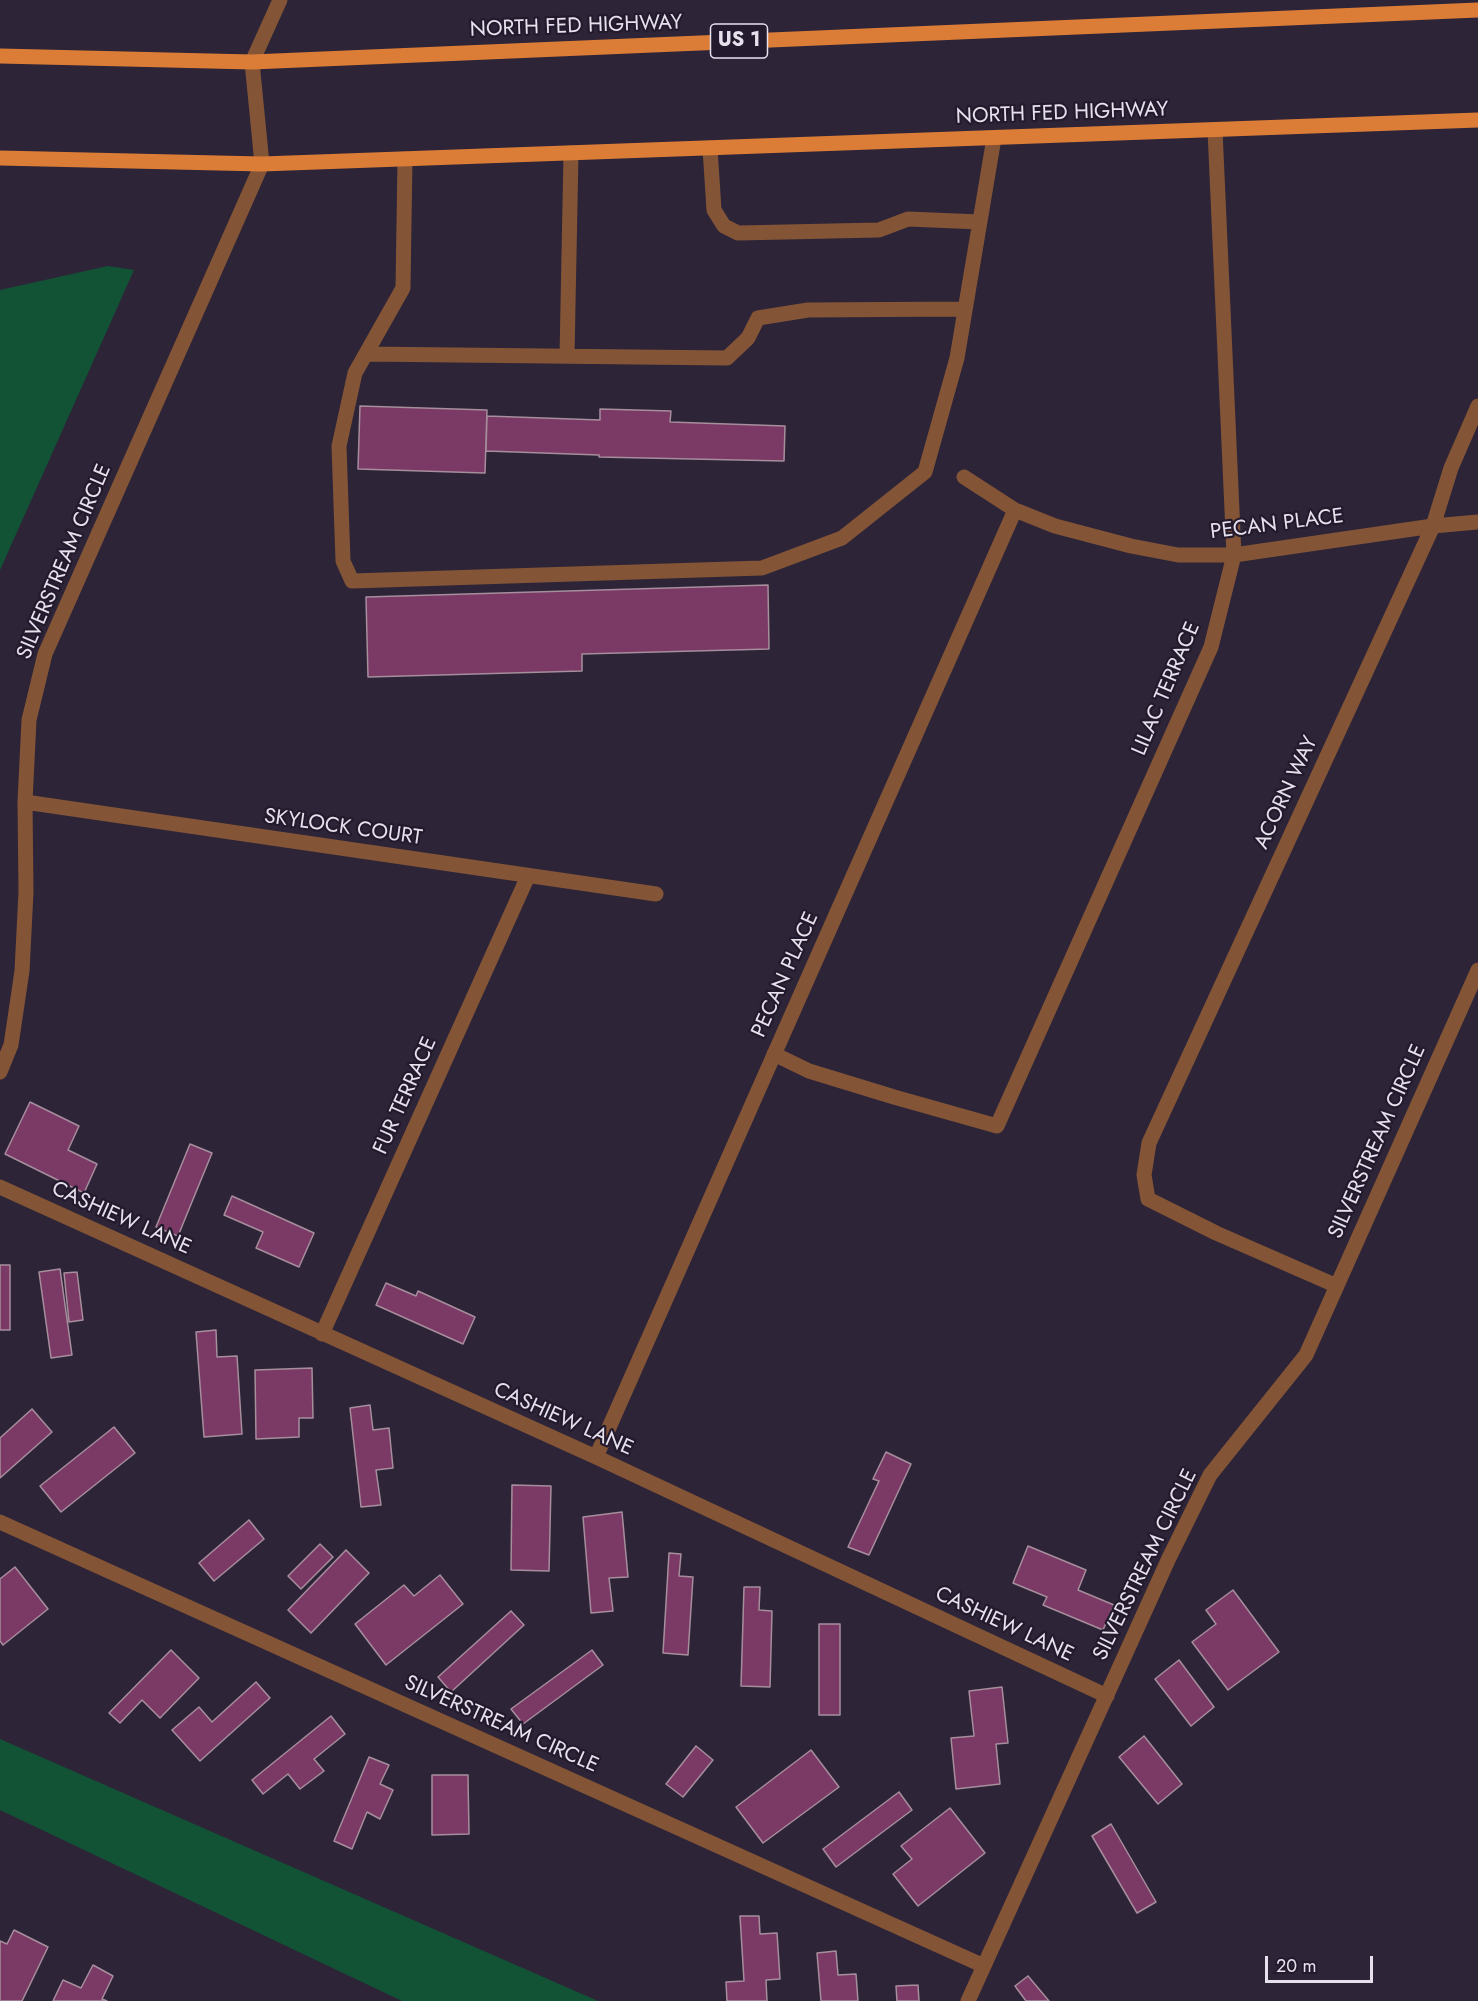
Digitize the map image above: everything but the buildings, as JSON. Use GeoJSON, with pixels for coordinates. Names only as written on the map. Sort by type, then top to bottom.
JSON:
{"type":"FeatureCollection","features":[{"type":"Feature","properties":{"kind":"main road","name":"NORTH FED HIGHWAY"},"geometry":{"type":"LineString","coordinates":[[0,56],[252,62],[1478,10]]}},
{"type":"Feature","properties":{"kind":"main road","name":"NORTH FED HIGHWAY"},"geometry":{"type":"LineString","coordinates":[[0,158],[262,164],[1478,120]]}},
{"type":"Feature","properties":{"kind":"street"},"geometry":{"type":"LineString","coordinates":[[262,164],[252,62],[280,0]]}},
{"type":"Feature","properties":{"kind":"street","name":"LILAC TERRACE"},"geometry":{"type":"LineString","coordinates":[[774,1054],[809,1071],[997,1126],[1211,647],[1234,555],[1215,129]]}},
{"type":"Feature","properties":{"kind":"street"},"geometry":{"type":"LineString","coordinates":[[405,159],[404,288],[355,373],[339,446],[343,561],[352,581],[762,568],[842,538],[925,472],[957,358],[994,138]]}},
{"type":"Feature","properties":{"kind":"street"},"geometry":{"type":"LineString","coordinates":[[710,148],[714,210],[724,226],[738,233],[879,230],[908,219],[980,222]]}},
{"type":"Feature","properties":{"kind":"street"},"geometry":{"type":"LineString","coordinates":[[567,357],[571,153]]}},
{"type":"Feature","properties":{"kind":"street","name":"SILVERSTREAM CIRCLE"},"geometry":{"type":"LineString","coordinates":[[0,1072],[11,1045],[21,971],[26,891],[25,802],[29,720],[45,654],[262,164]]}},
{"type":"Feature","properties":{"kind":"street"},"geometry":{"type":"LineString","coordinates":[[366,354],[728,358],[748,338],[758,318],[808,309],[965,309]]}},
{"type":"Feature","properties":{"kind":"street","name":"ACORN WAY"},"geometry":{"type":"LineString","coordinates":[[1336,1286],[1216,1233],[1148,1199],[1144,1175],[1149,1143],[1433,526],[1451,468],[1478,406]]}},
{"type":"Feature","properties":{"kind":"street","name":"PECAN PLACE"},"geometry":{"type":"LineString","coordinates":[[964,477],[1015,510],[1055,526],[1131,546],[1178,555],[1234,555],[1433,526],[1478,522]]}},
{"type":"Feature","properties":{"kind":"street","name":"PECAN PLACE"},"geometry":{"type":"LineString","coordinates":[[596,1457],[1015,510]]}},
{"type":"Feature","properties":{"kind":"street","name":"SKYLOCK COURT"},"geometry":{"type":"LineString","coordinates":[[25,802],[656,894]]}},
{"type":"Feature","properties":{"kind":"street","name":"FUR TERRACE"},"geometry":{"type":"LineString","coordinates":[[322,1334],[528,876]]}},
{"type":"Feature","properties":{"kind":"street","name":"SILVERSTREAM CIRCLE"},"geometry":{"type":"LineString","coordinates":[[968,2001],[1168,1558],[1210,1475],[1305,1355],[1478,970]]}},
{"type":"Feature","properties":{"kind":"street","name":"CASHIEW LANE"},"geometry":{"type":"LineString","coordinates":[[0,1187],[596,1457],[1107,1696]]}},
{"type":"Feature","properties":{"kind":"street","name":"SILVERSTREAM CIRCLE"},"geometry":{"type":"LineString","coordinates":[[0,1522],[984,1966]]}},
{"type":"Feature","properties":{"kind":"green space"},"geometry":{"type":"Polygon","coordinates":[[[108,266],[134,270],[0,570],[0,290],[108,266]]]}},
{"type":"Feature","properties":{"kind":"green space"},"geometry":{"type":"Polygon","coordinates":[[[0,1739],[598,2001],[402,2001],[0,1810],[0,1739]]]}}]}
